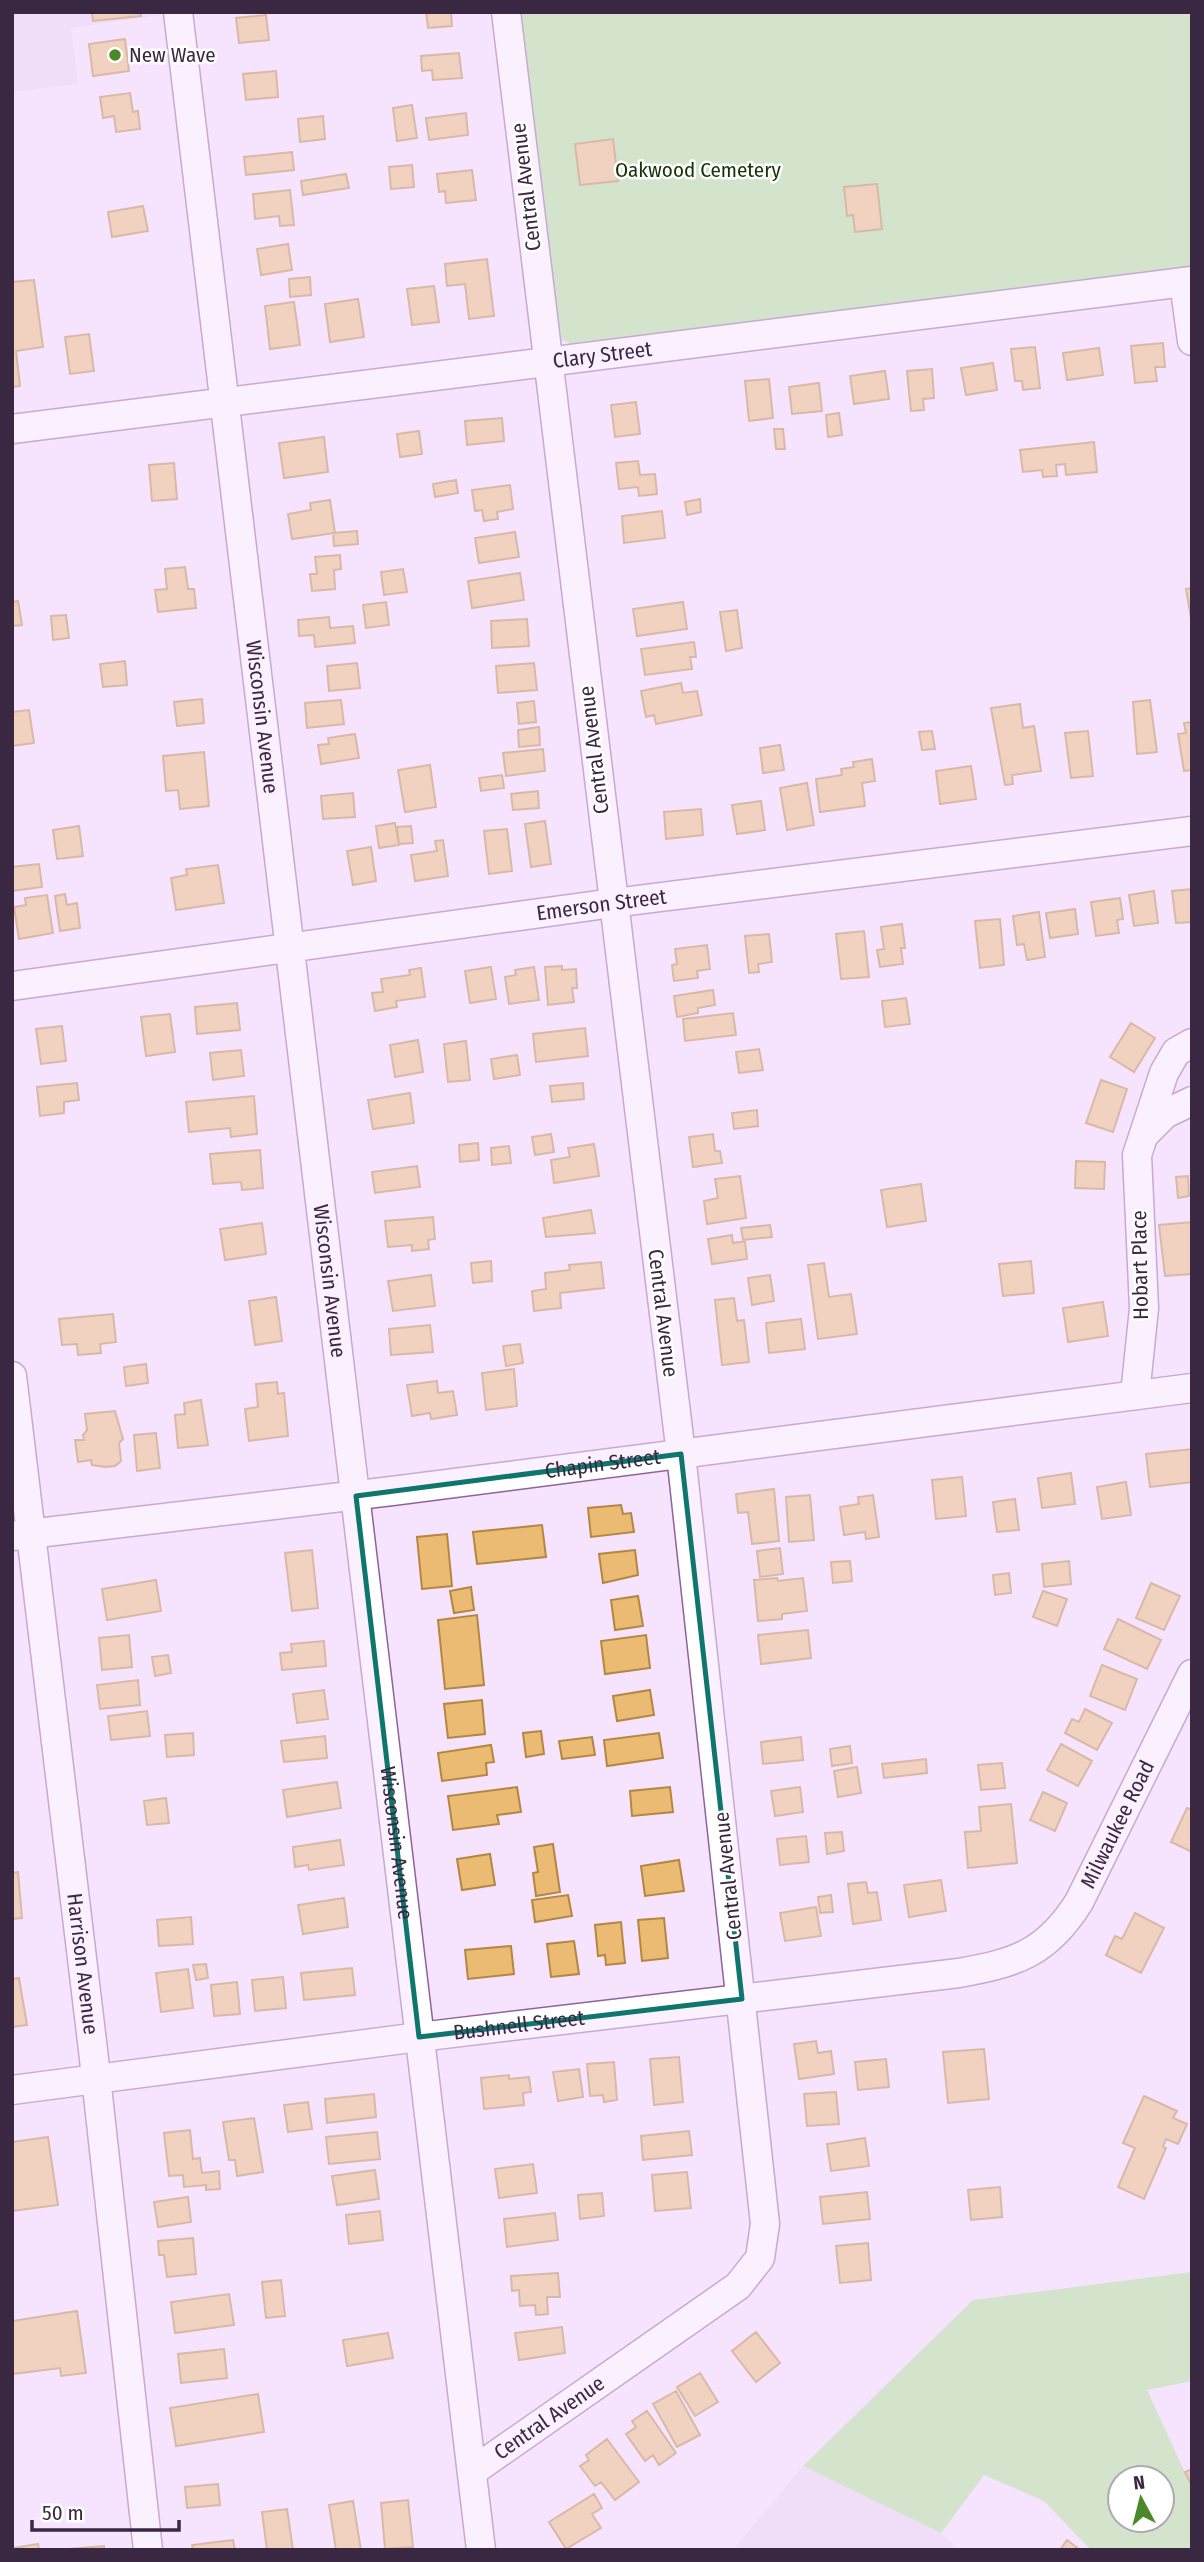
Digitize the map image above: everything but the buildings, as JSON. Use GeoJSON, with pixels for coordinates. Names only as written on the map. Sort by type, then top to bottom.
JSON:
{"type":"FeatureCollection","features":[{"type":"Feature","properties":{"kind":"street","name":"Wisconsin Avenue"},"geometry":{"type":"LineString","coordinates":[[178,12],[292,948],[481,2550]]}},
{"type":"Feature","properties":{"kind":"street","name":"Central Avenue"},"geometry":{"type":"LineString","coordinates":[[473,2471],[737,2286],[760,2258],[765,2224],[743,1999],[681,1454],[612,903],[506,12]]}},
{"type":"Feature","properties":{"kind":"street","name":"Clary Street"},"geometry":{"type":"LineString","coordinates":[[12,429],[1188,281]]}},
{"type":"Feature","properties":{"kind":"street"},"geometry":{"type":"LineString","coordinates":[[1188,281],[1192,341]]}},
{"type":"Feature","properties":{"kind":"street","name":"Emerson Street"},"geometry":{"type":"LineString","coordinates":[[12,986],[612,903],[1192,831]]}},
{"type":"Feature","properties":{"kind":"street","name":"Hobart Place"},"geometry":{"type":"LineString","coordinates":[[1135,1395],[1144,1308],[1137,1155],[1164,1073],[1176,1052],[1192,1043]]}},
{"type":"Feature","properties":{"kind":"street"},"geometry":{"type":"LineString","coordinates":[[1143,1135],[1165,1114],[1192,1101]]}},
{"type":"Feature","properties":{"kind":"street","name":"Harrison Avenue"},"geometry":{"type":"LineString","coordinates":[[12,1376],[22,1535],[96,2080],[148,2550]]}},
{"type":"Feature","properties":{"kind":"street","name":"Chapin Street"},"geometry":{"type":"LineString","coordinates":[[22,1535],[356,1496],[1192,1388]]}},
{"type":"Feature","properties":{"kind":"street","name":"Milwaukee Road"},"geometry":{"type":"LineString","coordinates":[[1023,1956],[1062,1929],[1079,1902],[1184,1710],[1192,1674]]}},
{"type":"Feature","properties":{"kind":"street","name":"Bushnell Street"},"geometry":{"type":"LineString","coordinates":[[12,2090],[419,2037],[959,1973],[1023,1956]]}},
{"type":"Feature","properties":{"kind":"highlighted area"},"geometry":{"type":"Polygon","coordinates":[[[681,1454],[742,1999],[419,2037],[356,1496],[681,1454]]]}},
{"type":"Feature","properties":{"kind":"shaded area"},"geometry":{"type":"Polygon","coordinates":[[[12,12],[160,12],[161,15],[71,28],[78,84],[12,92],[12,12]]]}},
{"type":"Feature","properties":{"kind":"shaded area"},"geometry":{"type":"Polygon","coordinates":[[[803,2466],[941,2533],[959,2550],[733,2550],[803,2466]]]}},
{"type":"Feature","properties":{"kind":"green space","name":"Oakwood Cemetery"},"geometry":{"type":"Polygon","coordinates":[[[519,12],[1192,12],[1192,268],[572,345],[562,339],[551,283],[519,12]]]}},
{"type":"Feature","properties":{"kind":"green space"},"geometry":{"type":"Polygon","coordinates":[[[1192,2272],[1192,2381],[1147,2390],[1192,2488],[1192,2550],[1091,2550],[1044,2501],[984,2475],[941,2533],[803,2466],[973,2300],[1192,2272]]]}},
{"type":"Feature","properties":{"kind":"place","name":"New Wave"},"geometry":{"type":"Point","coordinates":[115,55]}}]}
